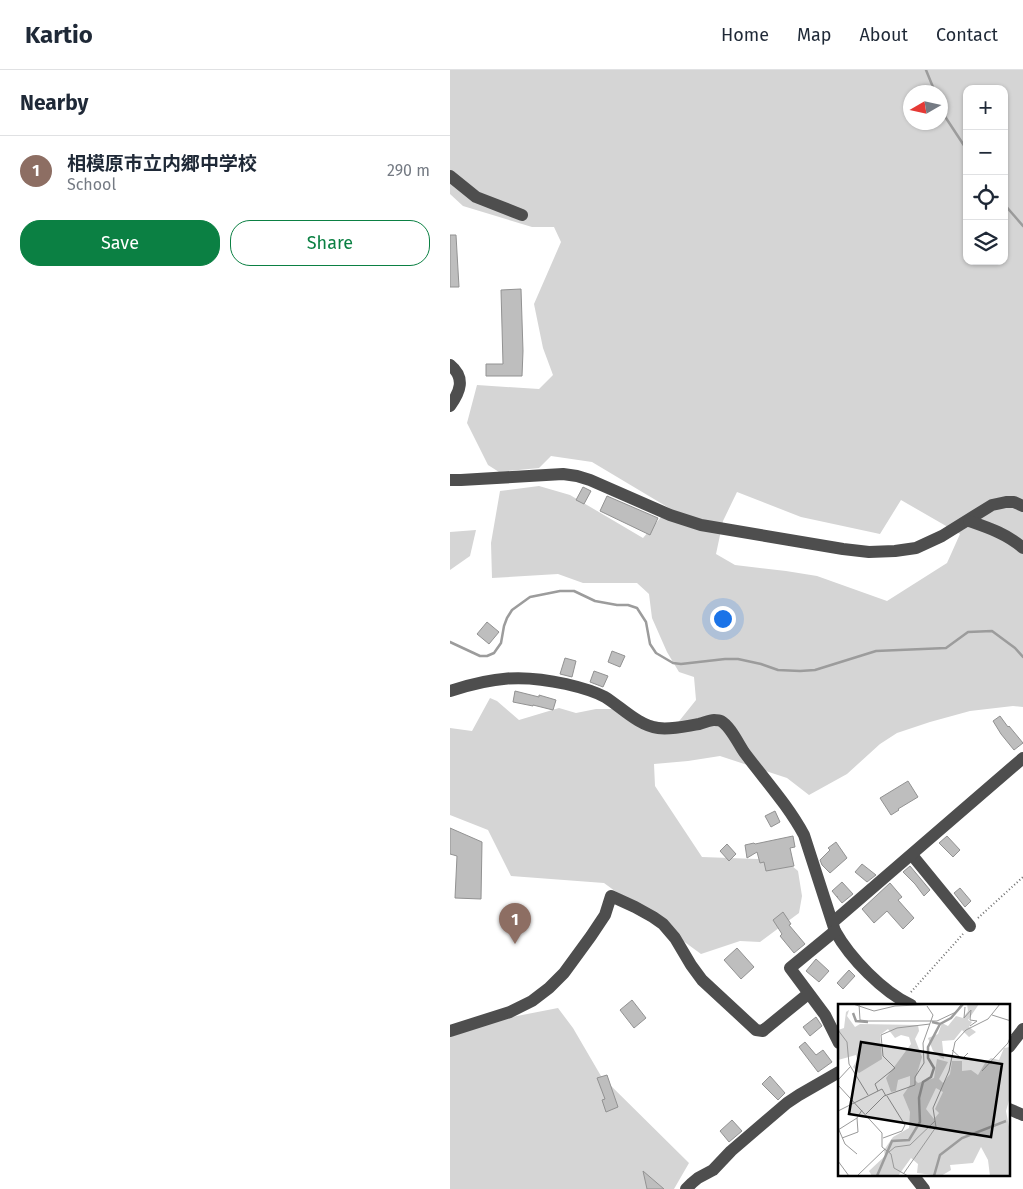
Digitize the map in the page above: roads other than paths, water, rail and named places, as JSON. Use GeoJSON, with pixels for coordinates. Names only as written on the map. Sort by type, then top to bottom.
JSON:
{"type":"FeatureCollection","features":[{"type":"Feature","properties":{"kind":"street"},"geometry":{"type":"LineString","coordinates":[[450,176],[476,198],[522,215]]}},
{"type":"Feature","properties":{"kind":"street"},"geometry":{"type":"LineString","coordinates":[[450,365],[459,378],[461,386],[457,397],[450,406]]}},
{"type":"Feature","properties":{"kind":"street"},"geometry":{"type":"LineString","coordinates":[[450,480],[570,474],[590,480],[670,515],[701,525],[869,552],[916,548],[934,541],[996,504],[1014,502],[1023,506]]}},
{"type":"Feature","properties":{"kind":"street"},"geometry":{"type":"LineString","coordinates":[[969,521],[996,530],[1011,538],[1023,548]]}},
{"type":"Feature","properties":{"kind":"street"},"geometry":{"type":"LineString","coordinates":[[450,691],[470,684],[498,679],[534,678],[570,684],[603,696],[641,722],[657,728],[672,728],[720,720],[785,805],[804,835],[834,927],[842,944],[888,991],[907,1003]]}},
{"type":"Feature","properties":{"kind":"street"},"geometry":{"type":"LineString","coordinates":[[838,1041],[830,1022],[790,968],[912,854],[1023,758]]}},
{"type":"Feature","properties":{"kind":"street"},"geometry":{"type":"LineString","coordinates":[[912,854],[970,926]]}},
{"type":"Feature","properties":{"kind":"street"},"geometry":{"type":"LineString","coordinates":[[450,1031],[510,1012],[532,1001],[549,988],[564,973],[595,930],[605,915],[611,896],[641,910],[663,924],[675,938],[690,965],[702,980],[756,1030],[766,1030],[808,994]]}},
{"type":"Feature","properties":{"kind":"street"},"geometry":{"type":"LineString","coordinates":[[1010,1046],[1023,1029]]}},
{"type":"Feature","properties":{"kind":"street"},"geometry":{"type":"LineString","coordinates":[[686,1189],[692,1182],[713,1170],[731,1151],[787,1103],[838,1073]]}},
{"type":"Feature","properties":{"kind":"street"},"geometry":{"type":"LineString","coordinates":[[1010,1109],[1023,1115]]}},
{"type":"Feature","properties":{"kind":"street"},"geometry":{"type":"LineString","coordinates":[[907,1189],[916,1176],[924,1189]]}},
{"type":"Feature","properties":{"kind":"waterway"},"geometry":{"type":"LineString","coordinates":[[926,70],[932,85]]}},
{"type":"Feature","properties":{"kind":"waterway"},"geometry":{"type":"LineString","coordinates":[[948,121],[963,144]]}},
{"type":"Feature","properties":{"kind":"waterway"},"geometry":{"type":"LineString","coordinates":[[1008,209],[1023,226]]}},
{"type":"Feature","properties":{"kind":"waterway"},"geometry":{"type":"LineString","coordinates":[[450,642],[480,656],[487,656],[494,653],[501,643],[504,626],[512,610],[530,597],[560,591],[574,591],[595,601],[637,608],[646,622],[650,644],[656,653],[673,663],[738,659],[778,670],[815,670],[876,651],[946,648],[968,632],[992,631],[1015,648],[1023,657]]}},
{"type":"Feature","properties":{"kind":"place","name":"相模原市立内郷中学校"},"geometry":{"type":"Point","coordinates":[515,944]}}]}
